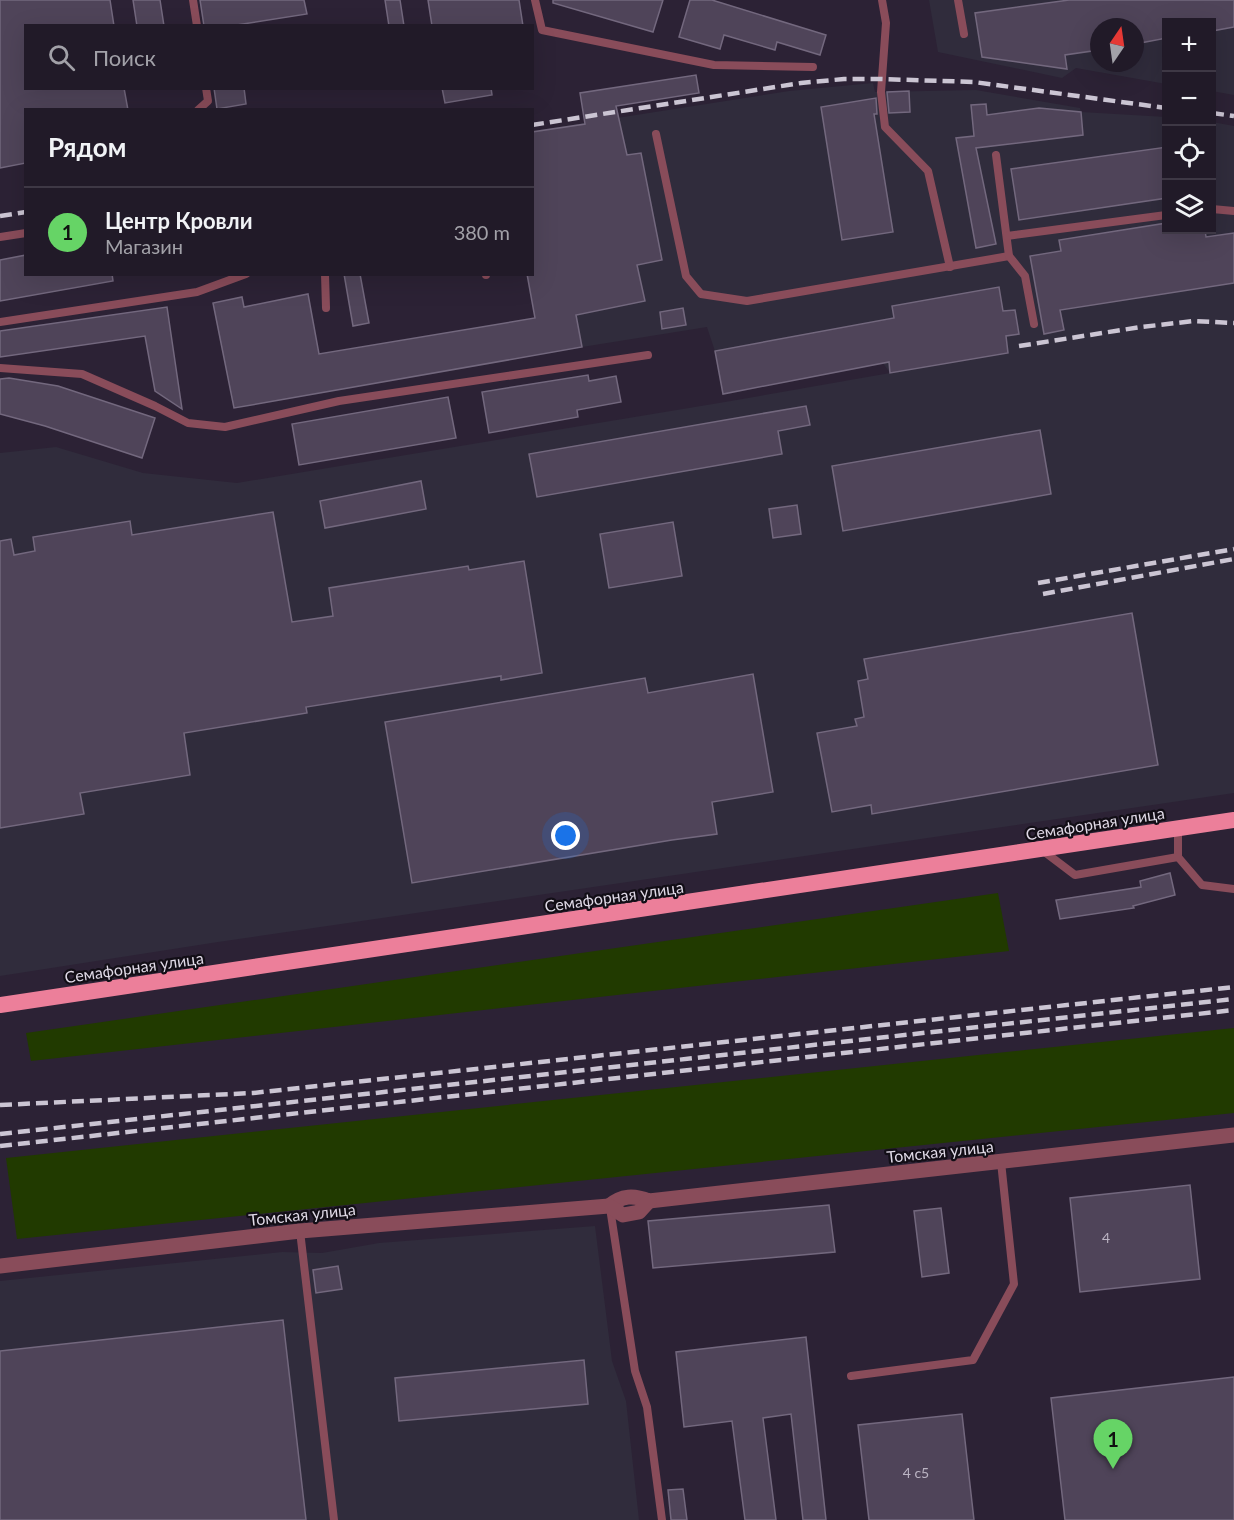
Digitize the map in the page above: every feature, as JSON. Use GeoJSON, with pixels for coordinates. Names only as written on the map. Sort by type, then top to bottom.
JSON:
{"type":"FeatureCollection","features":[{"type":"Feature","properties":{"kind":"highway","name":"Семафорная улица"},"geometry":{"type":"LineString","coordinates":[[0,1005],[1234,820]]}},
{"type":"Feature","properties":{"kind":"street","name":"Томская улица"},"geometry":{"type":"LineString","coordinates":[[0,1266],[300,1232],[609,1206],[623,1215],[639,1212],[649,1202],[1234,1135]]}},
{"type":"Feature","properties":{"kind":"lane"},"geometry":{"type":"LineString","coordinates":[[193,0],[196,24]]}},
{"type":"Feature","properties":{"kind":"lane"},"geometry":{"type":"LineString","coordinates":[[535,0],[542,30],[714,65],[813,67]]}},
{"type":"Feature","properties":{"kind":"lane"},"geometry":{"type":"LineString","coordinates":[[882,0],[886,23],[881,92],[885,127],[928,171],[950,267]]}},
{"type":"Feature","properties":{"kind":"lane"},"geometry":{"type":"LineString","coordinates":[[958,0],[964,34]]}},
{"type":"Feature","properties":{"kind":"lane"},"geometry":{"type":"LineString","coordinates":[[200,108],[208,101],[206,90]]}},
{"type":"Feature","properties":{"kind":"lane"},"geometry":{"type":"LineString","coordinates":[[656,134],[686,276],[701,294],[747,301],[1009,256]]}},
{"type":"Feature","properties":{"kind":"lane"},"geometry":{"type":"LineString","coordinates":[[996,155],[1009,256],[1025,276],[1034,324]]}},
{"type":"Feature","properties":{"kind":"lane"},"geometry":{"type":"LineString","coordinates":[[1216,209],[1234,211]]}},
{"type":"Feature","properties":{"kind":"lane"},"geometry":{"type":"LineString","coordinates":[[1007,236],[1162,216]]}},
{"type":"Feature","properties":{"kind":"lane"},"geometry":{"type":"LineString","coordinates":[[0,237],[24,233]]}},
{"type":"Feature","properties":{"kind":"lane"},"geometry":{"type":"LineString","coordinates":[[0,322],[197,292],[241,276]]}},
{"type":"Feature","properties":{"kind":"lane"},"geometry":{"type":"LineString","coordinates":[[325,276],[326,308]]}},
{"type":"Feature","properties":{"kind":"lane"},"geometry":{"type":"LineString","coordinates":[[0,368],[82,374],[188,423],[225,427],[339,401],[648,355]]}},
{"type":"Feature","properties":{"kind":"lane"},"geometry":{"type":"LineString","coordinates":[[1178,828],[1178,857],[1202,885],[1234,889]]}},
{"type":"Feature","properties":{"kind":"lane"},"geometry":{"type":"LineString","coordinates":[[1041,850],[1075,875],[1178,857]]}},
{"type":"Feature","properties":{"kind":"lane"},"geometry":{"type":"LineString","coordinates":[[851,1376],[973,1360],[1014,1284],[1001,1162]]}},
{"type":"Feature","properties":{"kind":"lane"},"geometry":{"type":"LineString","coordinates":[[609,1206],[635,1371],[647,1407],[662,1520]]}},
{"type":"Feature","properties":{"kind":"lane"},"geometry":{"type":"LineString","coordinates":[[300,1232],[334,1520]]}},
{"type":"Feature","properties":{"kind":"shaded area"},"geometry":{"type":"Polygon","coordinates":[[[929,0],[1234,0],[1234,95],[1216,92],[1216,18],[1162,18],[1162,83],[1098,72],[1144,72],[1144,18],[1090,18],[1090,70],[1076,68],[1062,78],[938,52],[929,0]]]}},
{"type":"Feature","properties":{"kind":"shaded area"},"geometry":{"type":"Polygon","coordinates":[[[873,83],[875,92],[976,90],[1080,108],[1081,112],[1162,117],[1162,234],[1216,234],[1216,123],[1234,126],[1234,793],[0,976],[0,453],[56,447],[143,473],[237,483],[890,373],[883,363],[723,394],[715,351],[707,327],[582,347],[540,130],[789,91],[873,83]]]}},
{"type":"Feature","properties":{"kind":"shaded area"},"geometry":{"type":"Polygon","coordinates":[[[595,1226],[612,1361],[626,1401],[639,1520],[0,1520],[0,1281],[282,1252],[322,1253],[379,1243],[595,1226]]]}},
{"type":"Feature","properties":{"kind":"green space"},"geometry":{"type":"Polygon","coordinates":[[[998,893],[1009,951],[31,1061],[26,1033],[998,893]]]}},
{"type":"Feature","properties":{"kind":"green space"},"geometry":{"type":"Polygon","coordinates":[[[1234,1028],[1234,1113],[17,1239],[6,1158],[1234,1028]]]}},
{"type":"Feature","properties":{"kind":"building"},"geometry":{"type":"Polygon","coordinates":[[[0,0],[110,0],[114,24],[24,24],[24,90],[124,90],[128,108],[24,108],[24,163],[0,168],[0,0]]]}},
{"type":"Feature","properties":{"kind":"building"},"geometry":{"type":"Polygon","coordinates":[[[133,0],[160,0],[164,24],[137,24],[133,0]]]}},
{"type":"Feature","properties":{"kind":"building"},"geometry":{"type":"Polygon","coordinates":[[[200,0],[304,0],[307,14],[243,24],[204,24],[200,0]]]}},
{"type":"Feature","properties":{"kind":"building"},"geometry":{"type":"Polygon","coordinates":[[[385,0],[400,0],[404,24],[389,24],[385,0]]]}},
{"type":"Feature","properties":{"kind":"building"},"geometry":{"type":"Polygon","coordinates":[[[428,0],[519,0],[523,24],[432,24],[428,0]]]}},
{"type":"Feature","properties":{"kind":"building"},"geometry":{"type":"Polygon","coordinates":[[[553,0],[663,0],[653,32],[553,3],[553,0]]]}},
{"type":"Feature","properties":{"kind":"building"},"geometry":{"type":"Polygon","coordinates":[[[690,0],[712,0],[826,35],[820,55],[777,42],[775,50],[724,35],[720,49],[679,37],[690,0]]]}},
{"type":"Feature","properties":{"kind":"building"},"geometry":{"type":"Polygon","coordinates":[[[1069,0],[1234,0],[1234,27],[1216,30],[1216,18],[1162,18],[1162,39],[1144,42],[1144,18],[1090,18],[1090,51],[1065,55],[1067,69],[982,57],[975,13],[1069,0]]]}},
{"type":"Feature","properties":{"kind":"building"},"geometry":{"type":"Polygon","coordinates":[[[696,75],[699,93],[616,106],[627,155],[641,153],[662,260],[637,265],[645,301],[576,315],[582,347],[234,408],[213,303],[242,297],[244,307],[308,294],[319,354],[535,318],[527,276],[534,276],[534,132],[585,124],[580,93],[696,75]]]}},
{"type":"Feature","properties":{"kind":"building"},"geometry":{"type":"Polygon","coordinates":[[[214,90],[244,90],[246,104],[217,108],[214,90]]]}},
{"type":"Feature","properties":{"kind":"building"},"geometry":{"type":"Polygon","coordinates":[[[442,90],[491,90],[492,95],[445,103],[442,90]]]}},
{"type":"Feature","properties":{"kind":"building"},"geometry":{"type":"Polygon","coordinates":[[[909,91],[910,112],[889,113],[887,92],[909,91]]]}},
{"type":"Feature","properties":{"kind":"building"},"geometry":{"type":"Polygon","coordinates":[[[876,98],[877,114],[874,114],[893,232],[842,240],[821,107],[876,98]]]}},
{"type":"Feature","properties":{"kind":"building"},"geometry":{"type":"Polygon","coordinates":[[[986,104],[987,115],[1039,108],[1081,112],[1083,135],[976,148],[996,244],[976,248],[956,138],[974,136],[971,105],[986,104]]]}},
{"type":"Feature","properties":{"kind":"building"},"geometry":{"type":"Polygon","coordinates":[[[1162,148],[1162,199],[1019,220],[1011,169],[1162,148]]]}},
{"type":"Feature","properties":{"kind":"building"},"geometry":{"type":"Polygon","coordinates":[[[1162,224],[1162,234],[1206,234],[1206,237],[1234,233],[1234,283],[1060,310],[1064,330],[1044,334],[1030,256],[1061,251],[1059,240],[1162,224]]]}},
{"type":"Feature","properties":{"kind":"building"},"geometry":{"type":"Polygon","coordinates":[[[24,255],[24,276],[112,276],[113,281],[0,301],[0,260],[24,255]]]}},
{"type":"Feature","properties":{"kind":"building"},"geometry":{"type":"Polygon","coordinates":[[[344,276],[360,276],[369,323],[353,326],[344,276]]]}},
{"type":"Feature","properties":{"kind":"building"},"geometry":{"type":"Polygon","coordinates":[[[999,287],[1003,311],[1015,310],[1019,334],[1006,336],[1008,353],[890,373],[889,362],[723,394],[715,351],[894,318],[892,306],[999,287]]]}},
{"type":"Feature","properties":{"kind":"building"},"geometry":{"type":"Polygon","coordinates":[[[167,307],[182,409],[155,391],[145,336],[0,357],[0,331],[167,307]]]}},
{"type":"Feature","properties":{"kind":"building"},"geometry":{"type":"Polygon","coordinates":[[[683,308],[686,325],[662,329],[660,312],[683,308]]]}},
{"type":"Feature","properties":{"kind":"building"},"geometry":{"type":"Polygon","coordinates":[[[588,375],[589,381],[616,376],[621,402],[577,410],[578,417],[489,433],[482,392],[588,375]]]}},
{"type":"Feature","properties":{"kind":"building"},"geometry":{"type":"Polygon","coordinates":[[[9,378],[58,386],[155,418],[142,458],[45,426],[0,414],[0,379],[9,378]]]}},
{"type":"Feature","properties":{"kind":"building"},"geometry":{"type":"Polygon","coordinates":[[[448,397],[456,438],[299,465],[292,424],[448,397]]]}},
{"type":"Feature","properties":{"kind":"building"},"geometry":{"type":"Polygon","coordinates":[[[806,406],[810,425],[778,431],[782,454],[537,497],[529,454],[806,406]]]}},
{"type":"Feature","properties":{"kind":"building"},"geometry":{"type":"Polygon","coordinates":[[[1040,430],[1051,494],[843,531],[832,466],[1040,430]]]}},
{"type":"Feature","properties":{"kind":"building"},"geometry":{"type":"Polygon","coordinates":[[[421,481],[426,509],[325,528],[320,501],[421,481]]]}},
{"type":"Feature","properties":{"kind":"building"},"geometry":{"type":"Polygon","coordinates":[[[797,505],[801,534],[773,538],[769,509],[797,505]]]}},
{"type":"Feature","properties":{"kind":"building"},"geometry":{"type":"Polygon","coordinates":[[[273,512],[292,622],[333,616],[329,588],[468,566],[469,570],[524,561],[542,673],[501,680],[501,676],[306,707],[307,713],[184,733],[190,775],[80,793],[84,814],[0,828],[0,541],[11,539],[14,555],[35,551],[33,537],[130,521],[132,535],[273,512]]]}},
{"type":"Feature","properties":{"kind":"building"},"geometry":{"type":"Polygon","coordinates":[[[673,522],[682,576],[609,588],[600,534],[673,522]]]}},
{"type":"Feature","properties":{"kind":"building"},"geometry":{"type":"Polygon","coordinates":[[[1132,613],[1158,765],[872,814],[871,805],[832,812],[817,733],[857,726],[855,719],[864,717],[858,681],[868,679],[864,659],[1132,613]]]}},
{"type":"Feature","properties":{"kind":"building"},"geometry":{"type":"Polygon","coordinates":[[[753,674],[773,792],[712,802],[717,834],[412,883],[385,722],[645,678],[648,693],[753,674]]]}},
{"type":"Feature","properties":{"kind":"building"},"geometry":{"type":"Polygon","coordinates":[[[1170,873],[1175,895],[1133,906],[1134,908],[1060,919],[1056,900],[1141,887],[1140,881],[1170,873]]]}},
{"type":"Feature","properties":{"kind":"building"},"geometry":{"type":"Polygon","coordinates":[[[1190,1185],[1200,1279],[1080,1292],[1070,1198],[1190,1185]]]}},
{"type":"Feature","properties":{"kind":"building"},"geometry":{"type":"Polygon","coordinates":[[[829,1205],[835,1252],[653,1268],[648,1221],[829,1205]]]}},
{"type":"Feature","properties":{"kind":"building"},"geometry":{"type":"Polygon","coordinates":[[[941,1208],[949,1273],[922,1277],[914,1211],[941,1208]]]}},
{"type":"Feature","properties":{"kind":"building"},"geometry":{"type":"Polygon","coordinates":[[[338,1266],[342,1289],[316,1293],[313,1270],[338,1266]]]}},
{"type":"Feature","properties":{"kind":"building"},"geometry":{"type":"Polygon","coordinates":[[[283,1320],[306,1520],[0,1520],[0,1351],[283,1320]]]}},
{"type":"Feature","properties":{"kind":"building"},"geometry":{"type":"Polygon","coordinates":[[[806,1337],[826,1520],[803,1520],[791,1414],[763,1418],[776,1520],[745,1520],[732,1421],[684,1427],[676,1352],[806,1337]]]}},
{"type":"Feature","properties":{"kind":"building"},"geometry":{"type":"Polygon","coordinates":[[[584,1360],[588,1404],[399,1421],[395,1378],[584,1360]]]}},
{"type":"Feature","properties":{"kind":"building"},"geometry":{"type":"Polygon","coordinates":[[[1234,1377],[1234,1520],[1065,1520],[1051,1398],[1234,1377]]]}},
{"type":"Feature","properties":{"kind":"building"},"geometry":{"type":"Polygon","coordinates":[[[962,1414],[974,1520],[869,1520],[858,1425],[962,1414]]]}},
{"type":"Feature","properties":{"kind":"building"},"geometry":{"type":"Polygon","coordinates":[[[683,1489],[687,1520],[671,1520],[668,1490],[683,1489]]]}},
{"type":"Feature","properties":{"kind":"railway"},"geometry":{"type":"LineString","coordinates":[[534,125],[801,83],[844,79],[974,82],[1162,107]]}},
{"type":"Feature","properties":{"kind":"railway"},"geometry":{"type":"LineString","coordinates":[[1216,114],[1234,116]]}},
{"type":"Feature","properties":{"kind":"railway"},"geometry":{"type":"LineString","coordinates":[[0,216],[24,212]]}},
{"type":"Feature","properties":{"kind":"railway"},"geometry":{"type":"LineString","coordinates":[[1019,346],[1194,321],[1234,323]]}},
{"type":"Feature","properties":{"kind":"railway"},"geometry":{"type":"LineString","coordinates":[[1038,583],[1234,549]]}},
{"type":"Feature","properties":{"kind":"railway"},"geometry":{"type":"LineString","coordinates":[[1043,594],[1234,559]]}},
{"type":"Feature","properties":{"kind":"railway"},"geometry":{"type":"LineString","coordinates":[[0,1105],[253,1093],[1234,987]]}},
{"type":"Feature","properties":{"kind":"railway"},"geometry":{"type":"LineString","coordinates":[[0,1134],[1234,999]]}},
{"type":"Feature","properties":{"kind":"railway"},"geometry":{"type":"LineString","coordinates":[[0,1146],[1234,1010]]}},
{"type":"Feature","properties":{"kind":"place","name":"Центр Кровли"},"geometry":{"type":"Point","coordinates":[1113,1469]}}]}
